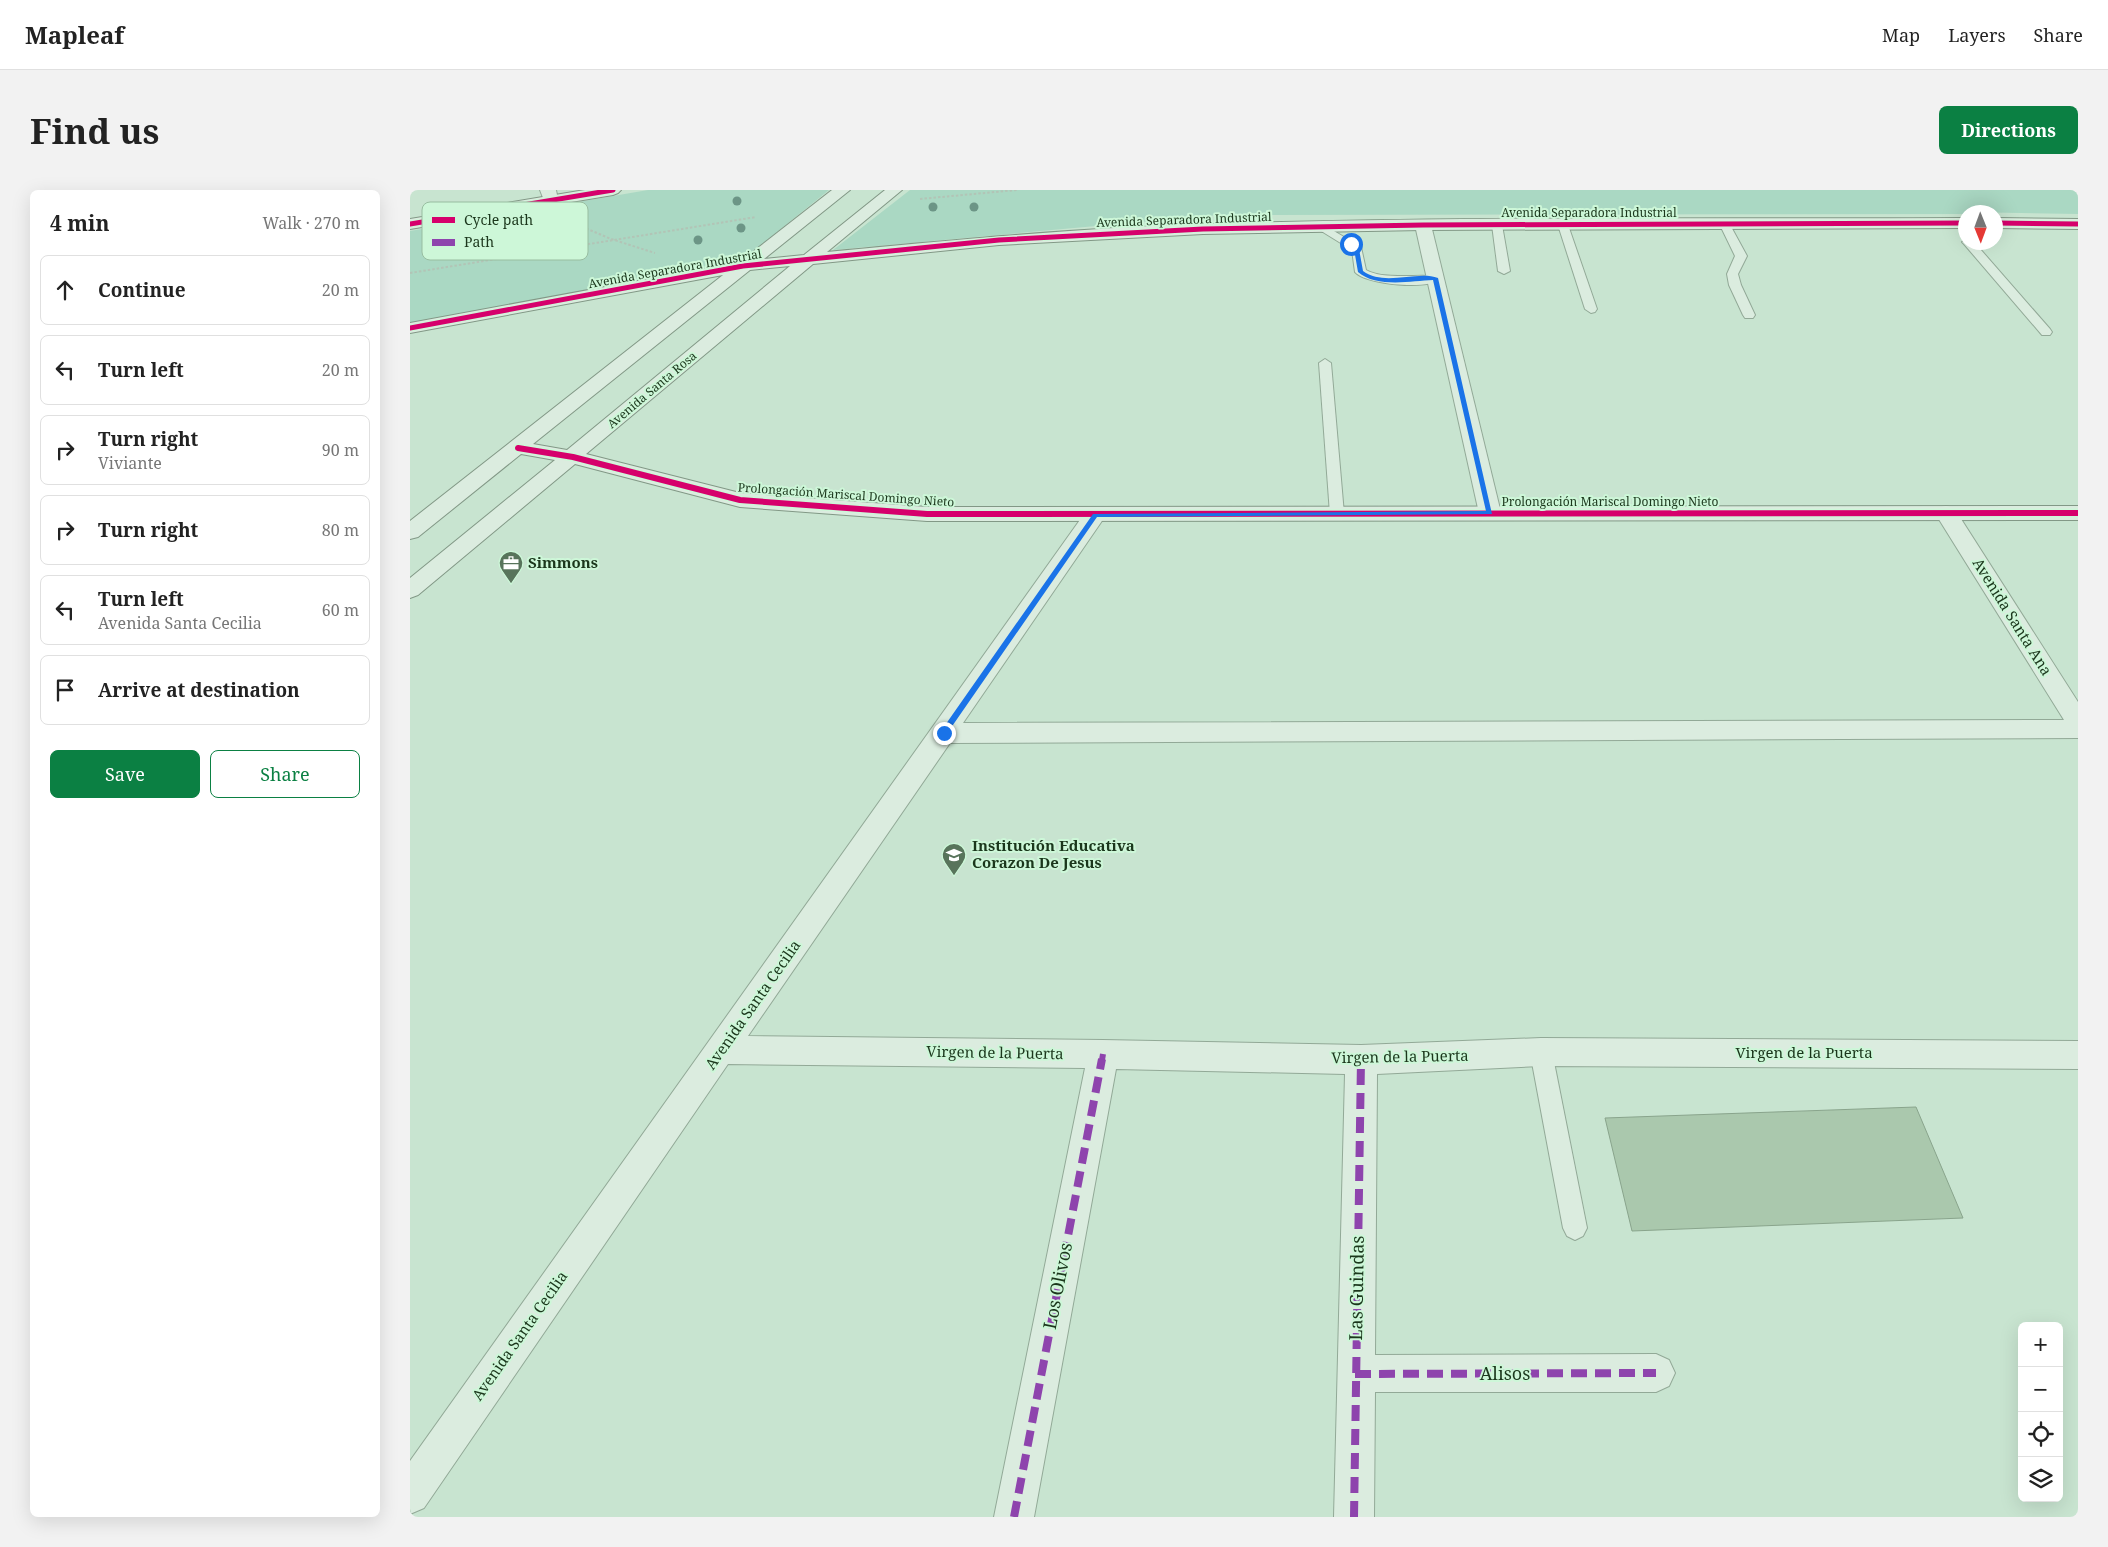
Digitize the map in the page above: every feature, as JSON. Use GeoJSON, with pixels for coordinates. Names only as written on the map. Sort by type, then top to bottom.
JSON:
{"type":"FeatureCollection","features":[{"type":"Feature","properties":{"kind":"street"},"geometry":{"type":"LineString","coordinates":[[532,202],[549,195],[613,190]]}},
{"type":"Feature","properties":{"kind":"street"},"geometry":{"type":"LineString","coordinates":[[412,529],[518,448],[743,266],[842,190]]}},
{"type":"Feature","properties":{"kind":"street","name":"Avenida Santa Rosa"},"geometry":{"type":"LineString","coordinates":[[410,590],[573,457],[807,259],[894,190]]}},
{"type":"Feature","properties":{"kind":"street","name":"Avenida Separadora Industrial"},"geometry":{"type":"LineString","coordinates":[[410,328],[743,266],[999,240],[1203,229],[1422,225],[1958,222]]}},
{"type":"Feature","properties":{"kind":"street"},"geometry":{"type":"LineString","coordinates":[[2003,223],[2078,224]]}},
{"type":"Feature","properties":{"kind":"street"},"geometry":{"type":"LineString","coordinates":[[1422,225],[1490,513]]}},
{"type":"Feature","properties":{"kind":"street","name":"Prolongación Mariscal Domingo Nieto"},"geometry":{"type":"LineString","coordinates":[[518,448],[573,457],[740,500],[927,514],[2078,513]]}},
{"type":"Feature","properties":{"kind":"street","name":"Avenida Santa Ana"},"geometry":{"type":"LineString","coordinates":[[1946,513],[2078,722]]}},
{"type":"Feature","properties":{"kind":"street","name":"Avenida Santa Cecilia"},"geometry":{"type":"LineString","coordinates":[[410,1494],[1096,515]]}},
{"type":"Feature","properties":{"kind":"street"},"geometry":{"type":"LineString","coordinates":[[944,733],[2078,729]]}},
{"type":"Feature","properties":{"kind":"street","name":"Virgen de la Puerta"},"geometry":{"type":"LineString","coordinates":[[721,1050],[1103,1054],[1361,1060],[1541,1052],[2078,1055]]}},
{"type":"Feature","properties":{"kind":"street","name":"Los Olivos"},"geometry":{"type":"LineString","coordinates":[[1014,1517],[1103,1054]]}},
{"type":"Feature","properties":{"kind":"street","name":"Las Guindas"},"geometry":{"type":"LineString","coordinates":[[1354,1517],[1361,1060]]}},
{"type":"Feature","properties":{"kind":"street","name":"Alisos"},"geometry":{"type":"LineString","coordinates":[[1355,1374],[1656,1373]]}},
{"type":"Feature","properties":{"kind":"lane"},"geometry":{"type":"LineString","coordinates":[[1949,222],[1958,232]]}},
{"type":"Feature","properties":{"kind":"lane"},"geometry":{"type":"LineString","coordinates":[[1724,223],[1738,245],[1741,256],[1738,264],[1733,269],[1732,277],[1749,315]]}},
{"type":"Feature","properties":{"kind":"lane"},"geometry":{"type":"LineString","coordinates":[[1497,225],[1504,271]]}},
{"type":"Feature","properties":{"kind":"lane"},"geometry":{"type":"LineString","coordinates":[[1563,225],[1592,308]]}},
{"type":"Feature","properties":{"kind":"lane"},"geometry":{"type":"LineString","coordinates":[[1322,227],[1357,249],[1361,272],[1368,277],[1380,280],[1435,278]]}},
{"type":"Feature","properties":{"kind":"lane"},"geometry":{"type":"LineString","coordinates":[[1975,250],[2046,332]]}},
{"type":"Feature","properties":{"kind":"lane"},"geometry":{"type":"LineString","coordinates":[[1325,363],[1337,514]]}},
{"type":"Feature","properties":{"kind":"lane"},"geometry":{"type":"LineString","coordinates":[[1541,1052],[1575,1228]]}},
{"type":"Feature","properties":{"kind":"path"},"geometry":{"type":"LineString","coordinates":[[878,203],[1017,190]]}},
{"type":"Feature","properties":{"kind":"path"},"geometry":{"type":"LineString","coordinates":[[588,243],[819,208]]}},
{"type":"Feature","properties":{"kind":"path"},"geometry":{"type":"LineString","coordinates":[[588,229],[611,239],[714,272]]}},
{"type":"Feature","properties":{"kind":"path"},"geometry":{"type":"LineString","coordinates":[[410,273],[487,260]]}},
{"type":"Feature","properties":{"kind":"green space"},"geometry":{"type":"Polygon","coordinates":[[[648,190],[829,190],[740,262],[410,325],[410,231],[422,229],[422,260],[588,260],[588,202],[578,202],[648,190]]]}},
{"type":"Feature","properties":{"kind":"green space"},"geometry":{"type":"Polygon","coordinates":[[[910,190],[2078,190],[2078,214],[2003,213],[2003,205],[1958,205],[1958,214],[1218,215],[833,250],[910,190]]]}},
{"type":"Feature","properties":{"kind":"building"},"geometry":{"type":"Polygon","coordinates":[[[1916,1107],[1963,1218],[1632,1231],[1605,1118],[1916,1107]]]}},
{"type":"Feature","properties":{"kind":"marked path"},"geometry":{"type":"LineString","coordinates":[[1014,1517],[1103,1054]]}},
{"type":"Feature","properties":{"kind":"marked path"},"geometry":{"type":"LineString","coordinates":[[1354,1517],[1361,1060]]}},
{"type":"Feature","properties":{"kind":"marked path"},"geometry":{"type":"LineString","coordinates":[[1355,1374],[1656,1373]]}},
{"type":"Feature","properties":{"kind":"cycle path"},"geometry":{"type":"LineString","coordinates":[[541,202],[613,190]]}},
{"type":"Feature","properties":{"kind":"cycle path"},"geometry":{"type":"LineString","coordinates":[[410,224],[422,222]]}},
{"type":"Feature","properties":{"kind":"cycle path"},"geometry":{"type":"LineString","coordinates":[[410,328],[743,266],[999,240],[1203,229],[1423,225],[1958,223]]}},
{"type":"Feature","properties":{"kind":"cycle path"},"geometry":{"type":"LineString","coordinates":[[2003,223],[2078,224]]}},
{"type":"Feature","properties":{"kind":"cycle path"},"geometry":{"type":"LineString","coordinates":[[518,448],[573,457],[740,500],[927,514],[2078,513]]}},
{"type":"Feature","properties":{"kind":"place","name":"Simmons"},"geometry":{"type":"Point","coordinates":[511,584]}},
{"type":"Feature","properties":{"kind":"place","name":"Institución Educativa Corazon De Jesus"},"geometry":{"type":"Point","coordinates":[954,876]}},
{"type":"Feature","properties":{"kind":"route"},"geometry":{"type":"LineString","coordinates":[[944,733],[1096,515],[1490,513],[1435,278],[1380,280],[1368,277],[1361,272],[1357,249],[1351,244]]}}]}
